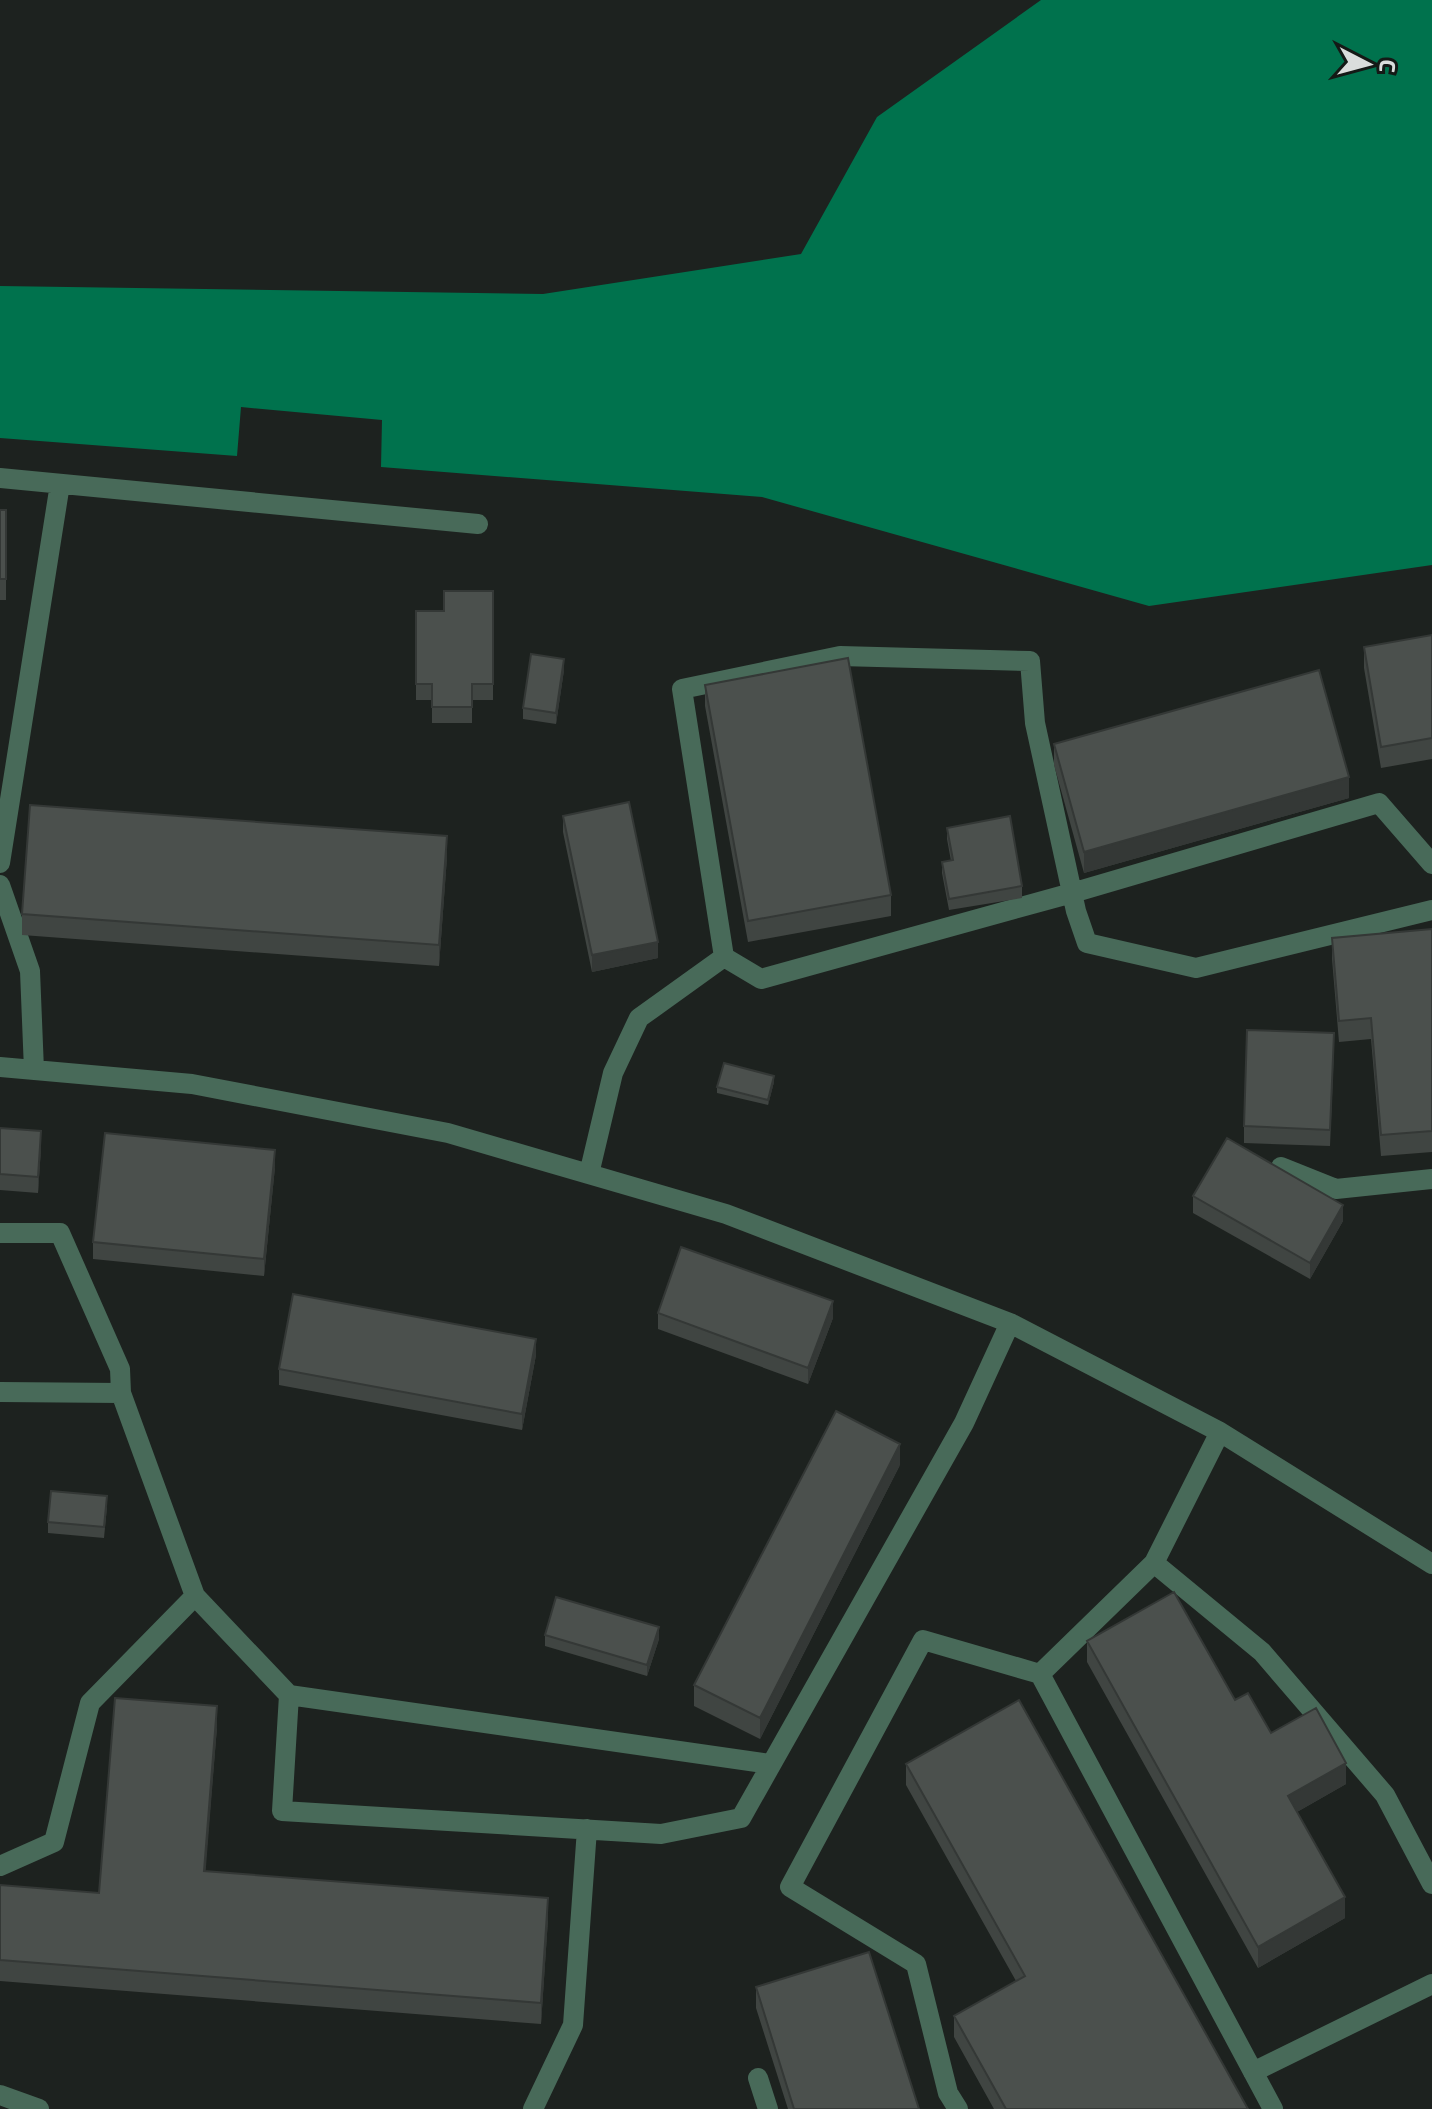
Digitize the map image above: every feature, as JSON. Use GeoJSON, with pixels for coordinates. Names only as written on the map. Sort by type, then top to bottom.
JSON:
{"type":"FeatureCollection","features":[{"type":"Feature","properties":{"kind":"street"},"geometry":{"type":"LineString","coordinates":[[0,478],[478,524]]}},
{"type":"Feature","properties":{"kind":"street"},"geometry":{"type":"LineString","coordinates":[[0,863],[7,775],[60,484]]}},
{"type":"Feature","properties":{"kind":"street"},"geometry":{"type":"LineString","coordinates":[[724,957],[682,689],[840,656],[1030,661],[1035,723],[1072,893],[1087,943],[1196,968],[1432,910]]}},
{"type":"Feature","properties":{"kind":"street"},"geometry":{"type":"LineString","coordinates":[[724,957],[761,979],[1072,893],[1379,803],[1432,864]]}},
{"type":"Feature","properties":{"kind":"street"},"geometry":{"type":"LineString","coordinates":[[0,885],[30,971],[34,1070]]}},
{"type":"Feature","properties":{"kind":"street"},"geometry":{"type":"LineString","coordinates":[[589,1174],[613,1073],[639,1018],[724,957]]}},
{"type":"Feature","properties":{"kind":"street"},"geometry":{"type":"LineString","coordinates":[[0,1067],[192,1084],[448,1133],[726,1214],[1010,1323],[1220,1432],[1432,1564]]}},
{"type":"Feature","properties":{"kind":"street"},"geometry":{"type":"LineString","coordinates":[[1281,1167],[1336,1189],[1432,1179]]}},
{"type":"Feature","properties":{"kind":"street"},"geometry":{"type":"LineString","coordinates":[[0,1233],[60,1233],[120,1369],[121,1393],[195,1596],[289,1695],[770,1764]]}},
{"type":"Feature","properties":{"kind":"street"},"geometry":{"type":"LineString","coordinates":[[289,1695],[282,1811],[661,1834],[741,1818],[964,1423],[1010,1323]]}},
{"type":"Feature","properties":{"kind":"street"},"geometry":{"type":"LineString","coordinates":[[0,1392],[121,1393]]}},
{"type":"Feature","properties":{"kind":"street"},"geometry":{"type":"LineString","coordinates":[[1040,1674],[1154,1563],[1220,1432]]}},
{"type":"Feature","properties":{"kind":"street"},"geometry":{"type":"LineString","coordinates":[[1154,1563],[1262,1652],[1385,1795],[1432,1884]]}},
{"type":"Feature","properties":{"kind":"street"},"geometry":{"type":"LineString","coordinates":[[0,1866],[54,1842],[90,1703],[195,1596]]}},
{"type":"Feature","properties":{"kind":"street"},"geometry":{"type":"LineString","coordinates":[[958,2109],[948,2093],[916,1964],[790,1887],[923,1640],[1040,1674],[1273,2109]]}},
{"type":"Feature","properties":{"kind":"street"},"geometry":{"type":"LineString","coordinates":[[533,2109],[573,2025],[587,1829]]}},
{"type":"Feature","properties":{"kind":"street"},"geometry":{"type":"LineString","coordinates":[[1253,2072],[1432,1984]]}},
{"type":"Feature","properties":{"kind":"street"},"geometry":{"type":"LineString","coordinates":[[758,2078],[768,2109]]}},
{"type":"Feature","properties":{"kind":"street"},"geometry":{"type":"LineString","coordinates":[[0,2095],[39,2109]]}},
{"type":"Feature","properties":{"kind":"shaded area"},"geometry":{"type":"Polygon","coordinates":[[[1041,0],[1432,0],[1432,565],[1149,606],[762,497],[381,467],[382,420],[241,407],[237,456],[0,438],[0,286],[543,294],[801,254],[877,117],[1041,0]]]}},
{"type":"Feature","properties":{"kind":"building"},"geometry":{"type":"Polygon","coordinates":[[[0,510],[6,510],[6,579],[0,579],[0,510]]]}},
{"type":"Feature","properties":{"kind":"building"},"geometry":{"type":"Polygon","coordinates":[[[444,591],[493,591],[493,684],[472,684],[472,707],[432,707],[432,684],[416,684],[416,611],[444,611],[444,591]]]}},
{"type":"Feature","properties":{"kind":"building"},"geometry":{"type":"Polygon","coordinates":[[[1432,635],[1432,738],[1381,747],[1364,647],[1432,635]]]}},
{"type":"Feature","properties":{"kind":"building"},"geometry":{"type":"Polygon","coordinates":[[[531,654],[564,659],[556,713],[523,708],[531,654]]]}},
{"type":"Feature","properties":{"kind":"building"},"geometry":{"type":"Polygon","coordinates":[[[848,658],[891,895],[748,921],[705,685],[848,658]]]}},
{"type":"Feature","properties":{"kind":"building"},"geometry":{"type":"Polygon","coordinates":[[[1319,670],[1349,777],[1084,852],[1054,744],[1319,670]]]}},
{"type":"Feature","properties":{"kind":"building"},"geometry":{"type":"Polygon","coordinates":[[[629,802],[658,942],[592,955],[563,816],[629,802]]]}},
{"type":"Feature","properties":{"kind":"building"},"geometry":{"type":"Polygon","coordinates":[[[30,805],[447,836],[439,945],[22,914],[30,805]]]}},
{"type":"Feature","properties":{"kind":"building"},"geometry":{"type":"Polygon","coordinates":[[[1010,816],[1022,886],[949,899],[942,862],[953,860],[947,828],[1010,816]]]}},
{"type":"Feature","properties":{"kind":"building"},"geometry":{"type":"Polygon","coordinates":[[[1432,929],[1432,1131],[1381,1135],[1371,1018],[1339,1021],[1332,938],[1432,929]]]}},
{"type":"Feature","properties":{"kind":"building"},"geometry":{"type":"Polygon","coordinates":[[[1247,1030],[1334,1033],[1330,1130],[1244,1126],[1247,1030]]]}},
{"type":"Feature","properties":{"kind":"building"},"geometry":{"type":"Polygon","coordinates":[[[724,1063],[774,1076],[768,1100],[717,1087],[724,1063]]]}},
{"type":"Feature","properties":{"kind":"building"},"geometry":{"type":"Polygon","coordinates":[[[0,1128],[41,1131],[38,1177],[0,1174],[0,1128]]]}},
{"type":"Feature","properties":{"kind":"building"},"geometry":{"type":"Polygon","coordinates":[[[105,1133],[275,1150],[264,1259],[93,1242],[105,1133]]]}},
{"type":"Feature","properties":{"kind":"building"},"geometry":{"type":"Polygon","coordinates":[[[1227,1138],[1343,1205],[1310,1263],[1193,1196],[1227,1138]]]}},
{"type":"Feature","properties":{"kind":"building"},"geometry":{"type":"Polygon","coordinates":[[[681,1247],[833,1301],[808,1368],[658,1313],[681,1247]]]}},
{"type":"Feature","properties":{"kind":"building"},"geometry":{"type":"Polygon","coordinates":[[[293,1294],[536,1339],[522,1414],[279,1369],[293,1294]]]}},
{"type":"Feature","properties":{"kind":"building"},"geometry":{"type":"Polygon","coordinates":[[[836,1411],[900,1444],[760,1718],[694,1685],[836,1411]]]}},
{"type":"Feature","properties":{"kind":"building"},"geometry":{"type":"Polygon","coordinates":[[[51,1491],[107,1496],[104,1527],[48,1522],[51,1491]]]}},
{"type":"Feature","properties":{"kind":"building"},"geometry":{"type":"Polygon","coordinates":[[[1174,1592],[1235,1700],[1248,1693],[1271,1733],[1316,1708],[1346,1763],[1288,1796],[1345,1897],[1258,1947],[1087,1641],[1174,1592]]]}},
{"type":"Feature","properties":{"kind":"building"},"geometry":{"type":"Polygon","coordinates":[[[556,1597],[659,1627],[647,1665],[545,1635],[556,1597]]]}},
{"type":"Feature","properties":{"kind":"building"},"geometry":{"type":"Polygon","coordinates":[[[115,1698],[217,1706],[204,1871],[548,1898],[541,2003],[0,1960],[0,1885],[99,1893],[115,1698]]]}},
{"type":"Feature","properties":{"kind":"building"},"geometry":{"type":"Polygon","coordinates":[[[1019,1700],[1248,2109],[1006,2109],[954,2016],[1025,1976],[906,1764],[1019,1700]]]}},
{"type":"Feature","properties":{"kind":"building"},"geometry":{"type":"Polygon","coordinates":[[[869,1952],[919,2109],[794,2109],[756,1987],[869,1952]]]}}]}
